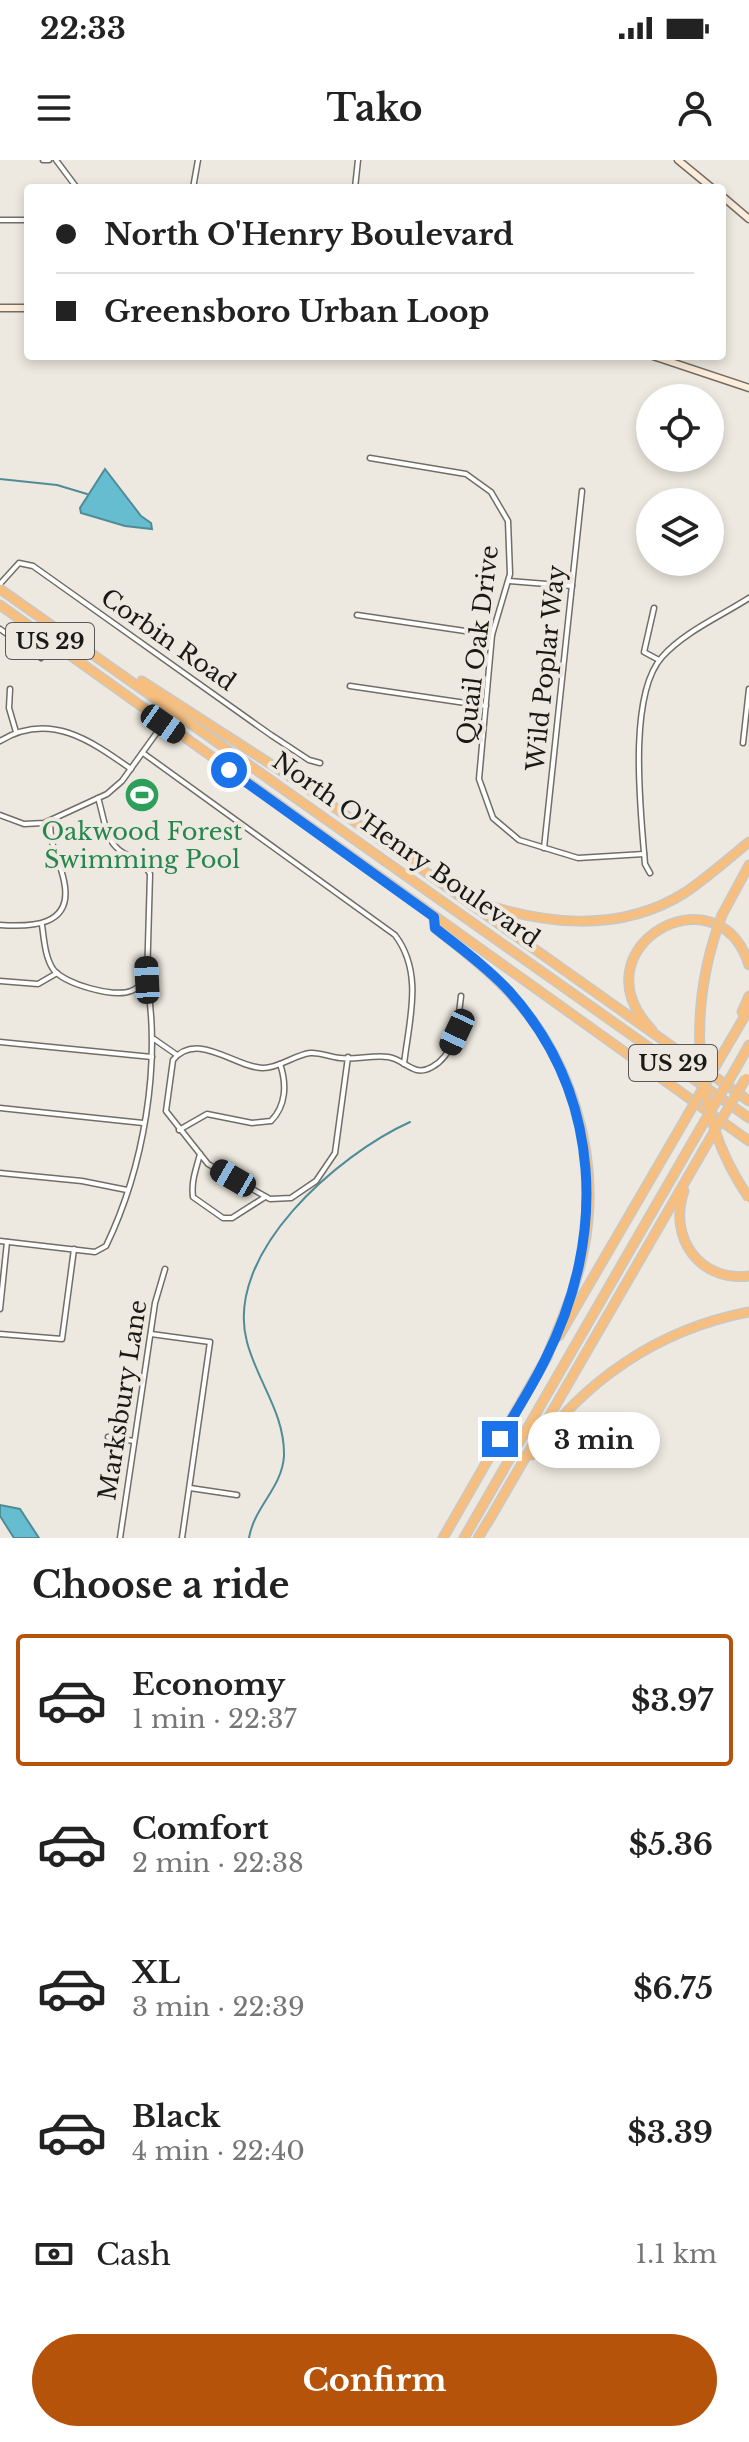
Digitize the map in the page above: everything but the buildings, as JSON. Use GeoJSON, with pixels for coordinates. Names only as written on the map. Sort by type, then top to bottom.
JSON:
{"type":"FeatureCollection","features":[{"type":"Feature","properties":{"kind":"highway","name":"North O'Henry Boulevard"},"geometry":{"type":"LineString","coordinates":[[0,587],[749,1118]]}},
{"type":"Feature","properties":{"kind":"highway","name":"North O'Henry Boulevard"},"geometry":{"type":"LineString","coordinates":[[0,605],[749,1141]]}},
{"type":"Feature","properties":{"kind":"highway"},"geometry":{"type":"LineString","coordinates":[[89,651],[303,785],[749,1101]]}},
{"type":"Feature","properties":{"kind":"highway"},"geometry":{"type":"LineString","coordinates":[[463,897],[548,921],[579,922],[623,917],[683,894],[749,842]]}},
{"type":"Feature","properties":{"kind":"highway"},"geometry":{"type":"LineString","coordinates":[[749,865],[722,915],[703,980],[700,1061],[717,1135],[749,1198]]}},
{"type":"Feature","properties":{"kind":"highway"},"geometry":{"type":"LineString","coordinates":[[434,917],[435,928],[488,971],[531,1017],[557,1061],[577,1111],[588,1171],[587,1231],[576,1281],[546,1359]]}},
{"type":"Feature","properties":{"kind":"highway"},"geometry":{"type":"LineString","coordinates":[[664,1042],[638,1013],[630,988],[634,957],[648,936],[677,921],[706,922],[734,938],[749,965]]}},
{"type":"Feature","properties":{"kind":"highway"},"geometry":{"type":"LineString","coordinates":[[735,1031],[749,996]]}},
{"type":"Feature","properties":{"kind":"highway"},"geometry":{"type":"LineString","coordinates":[[443,1538],[749,1009]]}},
{"type":"Feature","properties":{"kind":"highway"},"geometry":{"type":"LineString","coordinates":[[464,1538],[749,1045]]}},
{"type":"Feature","properties":{"kind":"highway"},"geometry":{"type":"LineString","coordinates":[[488,1522],[747,1075]]}},
{"type":"Feature","properties":{"kind":"highway"},"geometry":{"type":"LineString","coordinates":[[688,1177],[678,1217],[689,1251],[716,1273],[749,1276]]}},
{"type":"Feature","properties":{"kind":"highway"},"geometry":{"type":"LineString","coordinates":[[478,1538],[547,1434],[606,1375],[671,1336],[749,1312]]}},
{"type":"Feature","properties":{"kind":"street"},"geometry":{"type":"LineString","coordinates":[[43,160],[49,160]]}},
{"type":"Feature","properties":{"kind":"street"},"geometry":{"type":"LineString","coordinates":[[56,160],[74,184]]}},
{"type":"Feature","properties":{"kind":"street"},"geometry":{"type":"LineString","coordinates":[[194,184],[198,160]]}},
{"type":"Feature","properties":{"kind":"street"},"geometry":{"type":"LineString","coordinates":[[355,184],[358,160]]}},
{"type":"Feature","properties":{"kind":"street"},"geometry":{"type":"LineString","coordinates":[[678,160],[707,184]]}},
{"type":"Feature","properties":{"kind":"street"},"geometry":{"type":"LineString","coordinates":[[726,199],[749,219]]}},
{"type":"Feature","properties":{"kind":"street"},"geometry":{"type":"LineString","coordinates":[[0,220],[24,220]]}},
{"type":"Feature","properties":{"kind":"street"},"geometry":{"type":"LineString","coordinates":[[0,308],[24,308]]}},
{"type":"Feature","properties":{"kind":"street"},"geometry":{"type":"LineString","coordinates":[[665,360],[749,388]]}},
{"type":"Feature","properties":{"kind":"street","name":"Quail Oak Drive"},"geometry":{"type":"LineString","coordinates":[[370,458],[466,474],[491,492],[508,521],[509,581],[492,635],[479,779],[487,806],[505,831],[519,840],[544,848],[578,858],[644,854]]}},
{"type":"Feature","properties":{"kind":"street","name":"Wild Poplar Way"},"geometry":{"type":"LineString","coordinates":[[544,848],[582,491]]}},
{"type":"Feature","properties":{"kind":"street","name":"Corbin Road"},"geometry":{"type":"LineString","coordinates":[[0,587],[19,563],[33,566],[271,735],[309,760],[320,763]]}},
{"type":"Feature","properties":{"kind":"street"},"geometry":{"type":"LineString","coordinates":[[509,581],[572,586]]}},
{"type":"Feature","properties":{"kind":"street"},"geometry":{"type":"LineString","coordinates":[[650,873],[644,854],[639,780],[640,734],[647,690],[659,660],[749,599]]}},
{"type":"Feature","properties":{"kind":"street"},"geometry":{"type":"LineString","coordinates":[[654,608],[644,652],[659,660]]}},
{"type":"Feature","properties":{"kind":"street"},"geometry":{"type":"LineString","coordinates":[[357,615],[492,635]]}},
{"type":"Feature","properties":{"kind":"street"},"geometry":{"type":"LineString","coordinates":[[0,629],[41,658]]}},
{"type":"Feature","properties":{"kind":"street"},"geometry":{"type":"LineString","coordinates":[[350,686],[486,706]]}},
{"type":"Feature","properties":{"kind":"street"},"geometry":{"type":"LineString","coordinates":[[10,689],[9,708],[16,732]]}},
{"type":"Feature","properties":{"kind":"street"},"geometry":{"type":"LineString","coordinates":[[743,743],[749,689]]}},
{"type":"Feature","properties":{"kind":"street"},"geometry":{"type":"LineString","coordinates":[[0,815],[24,824],[50,821],[116,788],[163,724]]}},
{"type":"Feature","properties":{"kind":"street"},"geometry":{"type":"LineString","coordinates":[[0,741],[16,732],[39,727],[77,733],[131,769]]}},
{"type":"Feature","properties":{"kind":"street"},"geometry":{"type":"LineString","coordinates":[[143,753],[395,935],[406,950],[413,975],[404,1064]]}},
{"type":"Feature","properties":{"kind":"street"},"geometry":{"type":"LineString","coordinates":[[0,1241],[95,1252],[106,1246],[127,1190],[143,1123],[154,1039],[147,980],[150,874],[140,859],[122,852],[112,843],[98,798]]}},
{"type":"Feature","properties":{"kind":"street"},"geometry":{"type":"LineString","coordinates":[[0,925],[42,925],[58,911],[64,895],[64,879],[50,845],[50,821]]}},
{"type":"Feature","properties":{"kind":"street"},"geometry":{"type":"LineString","coordinates":[[42,925],[48,958],[57,973],[82,987],[121,992],[133,990],[147,980]]}},
{"type":"Feature","properties":{"kind":"street"},"geometry":{"type":"LineString","coordinates":[[0,981],[38,984],[57,973]]}},
{"type":"Feature","properties":{"kind":"street"},"geometry":{"type":"LineString","coordinates":[[177,1055],[193,1049],[265,1068],[305,1053],[391,1057],[414,1071],[425,1071],[447,1052],[457,1032],[461,996]]}},
{"type":"Feature","properties":{"kind":"street"},"geometry":{"type":"LineString","coordinates":[[154,1039],[177,1055]]}},
{"type":"Feature","properties":{"kind":"street"},"geometry":{"type":"LineString","coordinates":[[0,1042],[152,1057]]}},
{"type":"Feature","properties":{"kind":"street"},"geometry":{"type":"LineString","coordinates":[[177,1055],[170,1075],[166,1111],[208,1164],[276,1201],[305,1190],[335,1153],[348,1057]]}},
{"type":"Feature","properties":{"kind":"street"},"geometry":{"type":"LineString","coordinates":[[179,1130],[207,1114],[252,1123],[271,1121],[283,1102],[285,1079],[280,1064]]}},
{"type":"Feature","properties":{"kind":"street"},"geometry":{"type":"LineString","coordinates":[[0,1108],[143,1123]]}},
{"type":"Feature","properties":{"kind":"street"},"geometry":{"type":"LineString","coordinates":[[200,1154],[191,1181],[193,1197],[206,1208],[232,1218],[265,1197]]}},
{"type":"Feature","properties":{"kind":"street"},"geometry":{"type":"LineString","coordinates":[[0,1173],[82,1181],[127,1190]]}},
{"type":"Feature","properties":{"kind":"street"},"geometry":{"type":"LineString","coordinates":[[0,1309],[7,1242]]}},
{"type":"Feature","properties":{"kind":"street"},"geometry":{"type":"LineString","coordinates":[[0,1334],[62,1339],[74,1249]]}},
{"type":"Feature","properties":{"kind":"street","name":"Marksbury Lane"},"geometry":{"type":"LineString","coordinates":[[120,1538],[150,1333],[165,1269]]}},
{"type":"Feature","properties":{"kind":"street"},"geometry":{"type":"LineString","coordinates":[[150,1333],[210,1342],[182,1538]]}},
{"type":"Feature","properties":{"kind":"street"},"geometry":{"type":"LineString","coordinates":[[108,1437],[134,1441]]}},
{"type":"Feature","properties":{"kind":"street"},"geometry":{"type":"LineString","coordinates":[[190,1488],[237,1495]]}},
{"type":"Feature","properties":{"kind":"water"},"geometry":{"type":"Polygon","coordinates":[[[105,469],[141,516],[151,523],[152,529],[125,526],[81,513],[80,508],[105,469]]]}},
{"type":"Feature","properties":{"kind":"water"},"geometry":{"type":"Polygon","coordinates":[[[0,1505],[20,1509],[39,1538],[14,1538],[0,1516],[0,1505]]]}},
{"type":"Feature","properties":{"kind":"waterway"},"geometry":{"type":"LineString","coordinates":[[0,479],[57,485],[87,494]]}},
{"type":"Feature","properties":{"kind":"waterway"},"geometry":{"type":"LineString","coordinates":[[249,1538],[256,1517],[278,1478],[284,1456],[280,1426],[247,1342],[244,1308],[252,1275],[269,1242],[321,1182],[351,1157],[410,1122]]}},
{"type":"Feature","properties":{"kind":"place","name":"Oakwood Forest Swimming Pool"},"geometry":{"type":"Point","coordinates":[142,795]}},
{"type":"Feature","properties":{"kind":"route"},"geometry":{"type":"LineString","coordinates":[[229,770],[434,917],[435,928],[488,971],[531,1017],[565,1078],[577,1111],[587,1162],[589,1197],[584,1248],[576,1281],[546,1359],[500,1439]]}}]}
